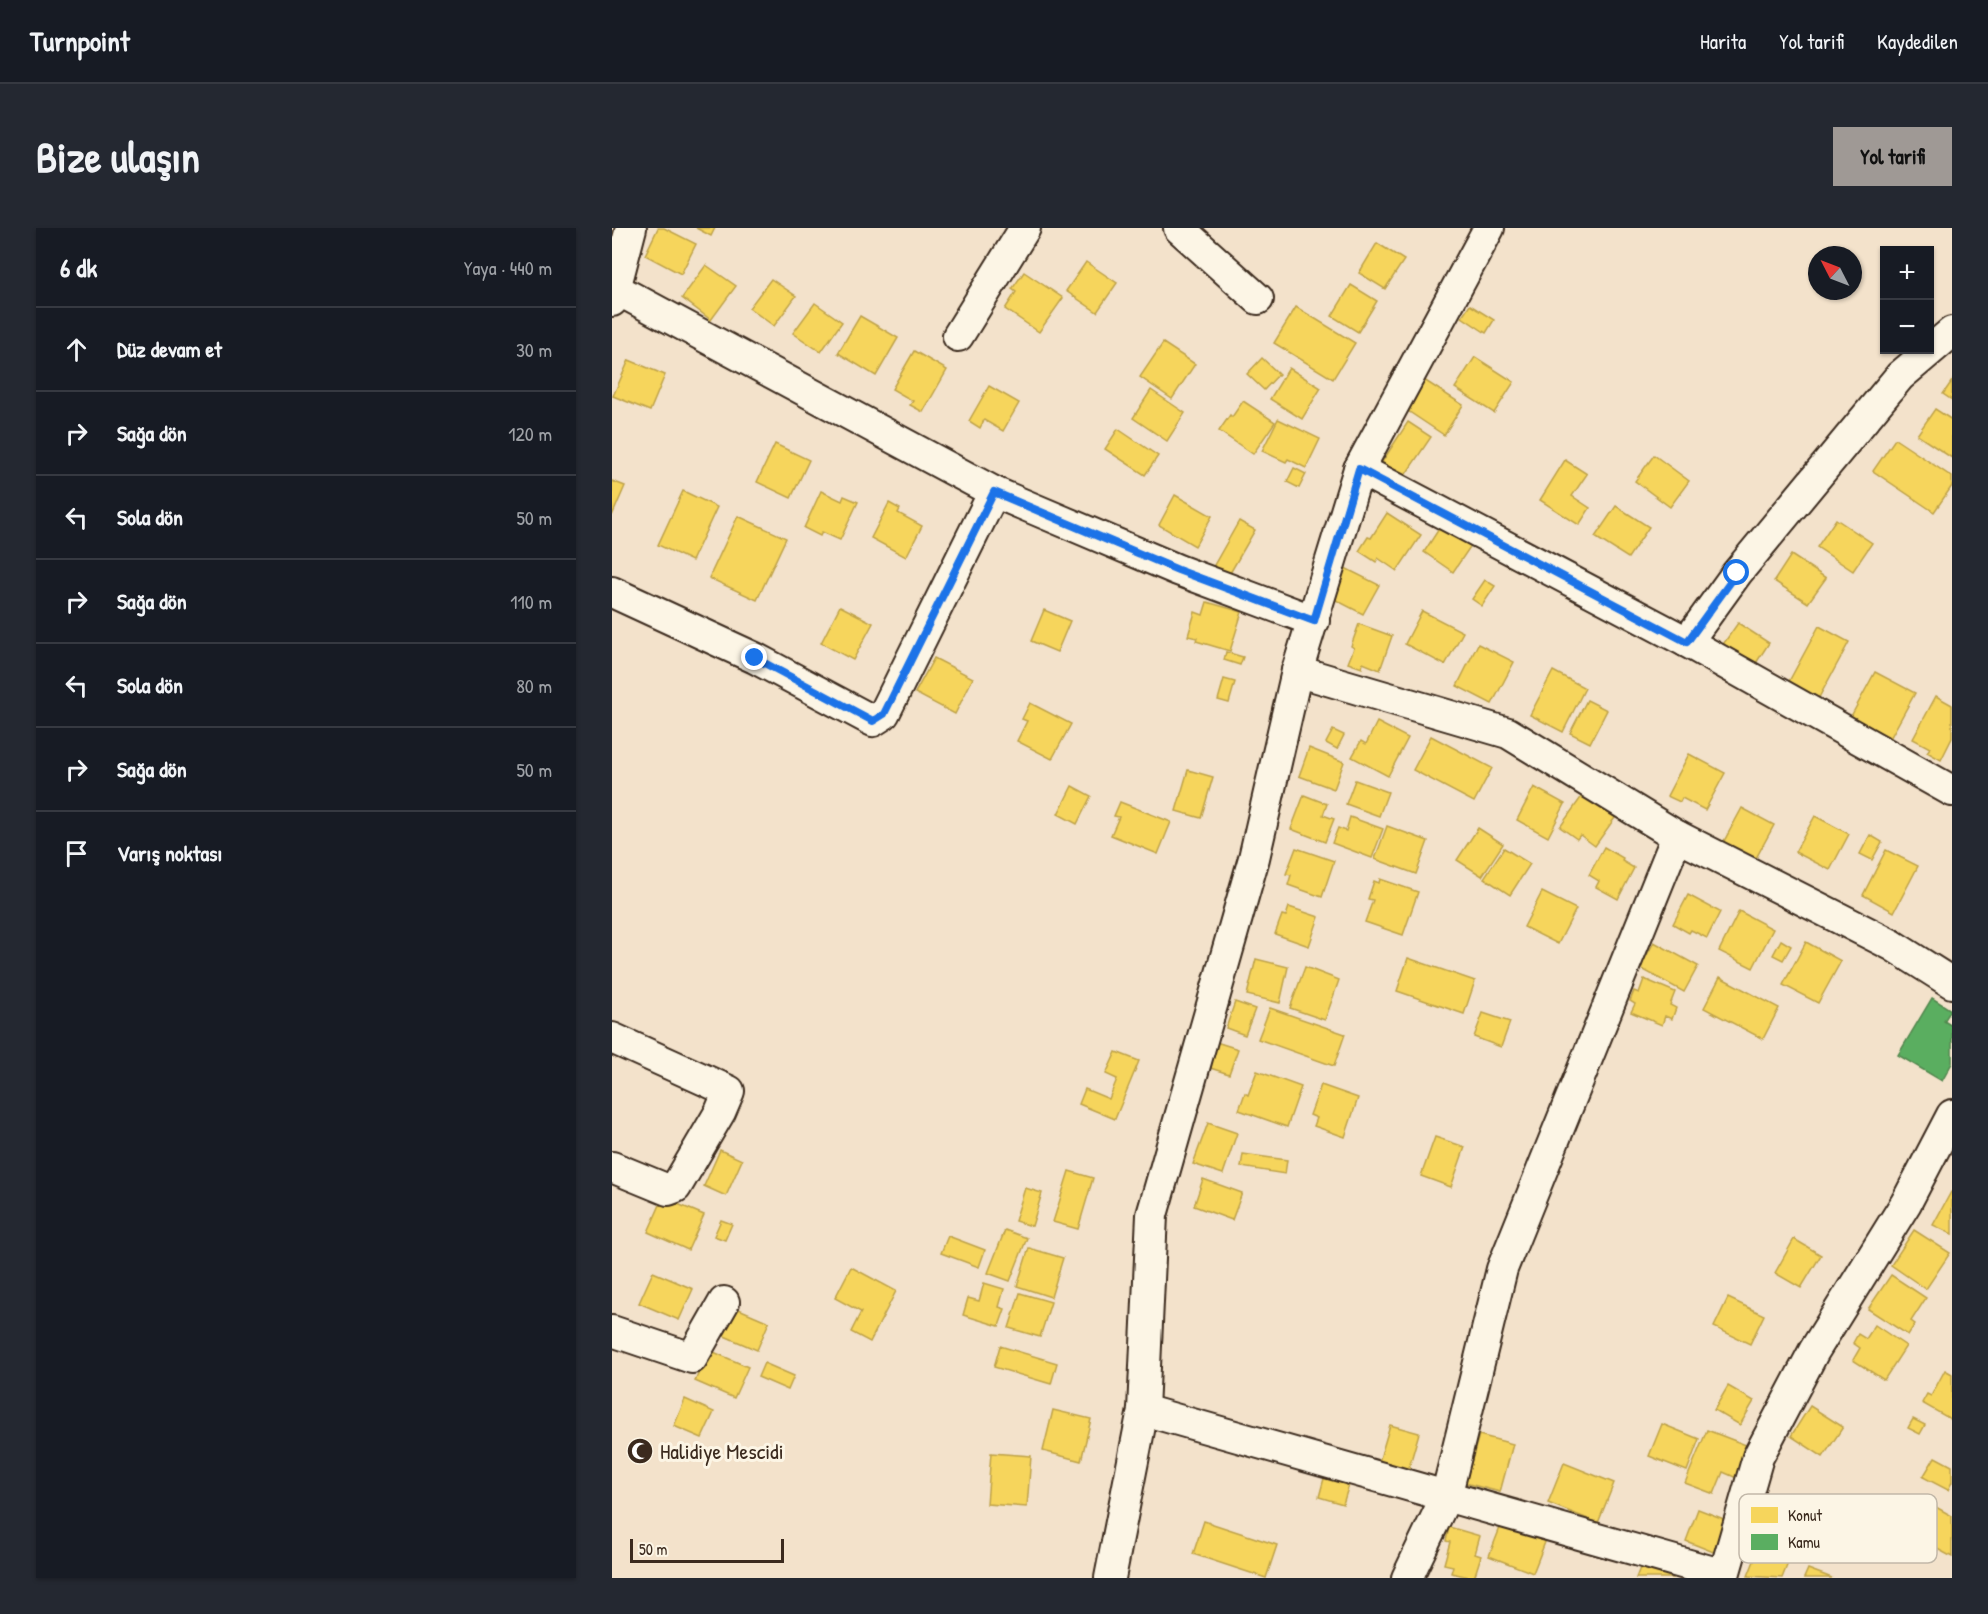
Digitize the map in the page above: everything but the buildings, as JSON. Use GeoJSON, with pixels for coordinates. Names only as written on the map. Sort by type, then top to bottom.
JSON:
{"type":"FeatureCollection","features":[{"type":"Feature","properties":{"kind":"street"},"geometry":{"type":"LineString","coordinates":[[631,228],[614,295],[994,492],[1178,570],[1314,621]]}},
{"type":"Feature","properties":{"kind":"street"},"geometry":{"type":"LineString","coordinates":[[958,336],[1025,228]]}},
{"type":"Feature","properties":{"kind":"street"},"geometry":{"type":"LineString","coordinates":[[1179,228],[1258,299]]}},
{"type":"Feature","properties":{"kind":"street"},"geometry":{"type":"LineString","coordinates":[[1110,1578],[1143,1410],[1152,1215],[1254,858],[1297,671],[1359,469],[1489,228]]}},
{"type":"Feature","properties":{"kind":"street"},"geometry":{"type":"LineString","coordinates":[[1687,642],[1737,573],[1900,376],[1952,332]]}},
{"type":"Feature","properties":{"kind":"street"},"geometry":{"type":"LineString","coordinates":[[1359,469],[1687,642],[1952,791]]}},
{"type":"Feature","properties":{"kind":"street"},"geometry":{"type":"LineString","coordinates":[[612,592],[755,658],[873,721],[884,714],[994,492]]}},
{"type":"Feature","properties":{"kind":"street"},"geometry":{"type":"LineString","coordinates":[[1297,671],[1508,733],[1677,836],[1892,945],[1952,983]]}},
{"type":"Feature","properties":{"kind":"street"},"geometry":{"type":"LineString","coordinates":[[1407,1578],[1446,1497],[1502,1269],[1677,836]]}},
{"type":"Feature","properties":{"kind":"street"},"geometry":{"type":"LineString","coordinates":[[612,1038],[729,1091],[720,1112],[676,1187],[668,1190],[612,1167]]}},
{"type":"Feature","properties":{"kind":"street"},"geometry":{"type":"LineString","coordinates":[[1747,1494],[1758,1457],[1814,1351],[1906,1203],[1952,1115]]}},
{"type":"Feature","properties":{"kind":"street"},"geometry":{"type":"LineString","coordinates":[[612,1331],[692,1358],[724,1302]]}},
{"type":"Feature","properties":{"kind":"street"},"geometry":{"type":"LineString","coordinates":[[1143,1410],[1724,1575],[1739,1523]]}},
{"type":"Feature","properties":{"kind":"place","name":"Halidiye Mescidi"},"geometry":{"type":"Point","coordinates":[640,1451]}},
{"type":"Feature","properties":{"kind":"route"},"geometry":{"type":"LineString","coordinates":[[755,658],[873,721],[884,714],[994,492],[1178,570],[1314,621],[1359,469],[1687,642],[1737,573]]}}]}
